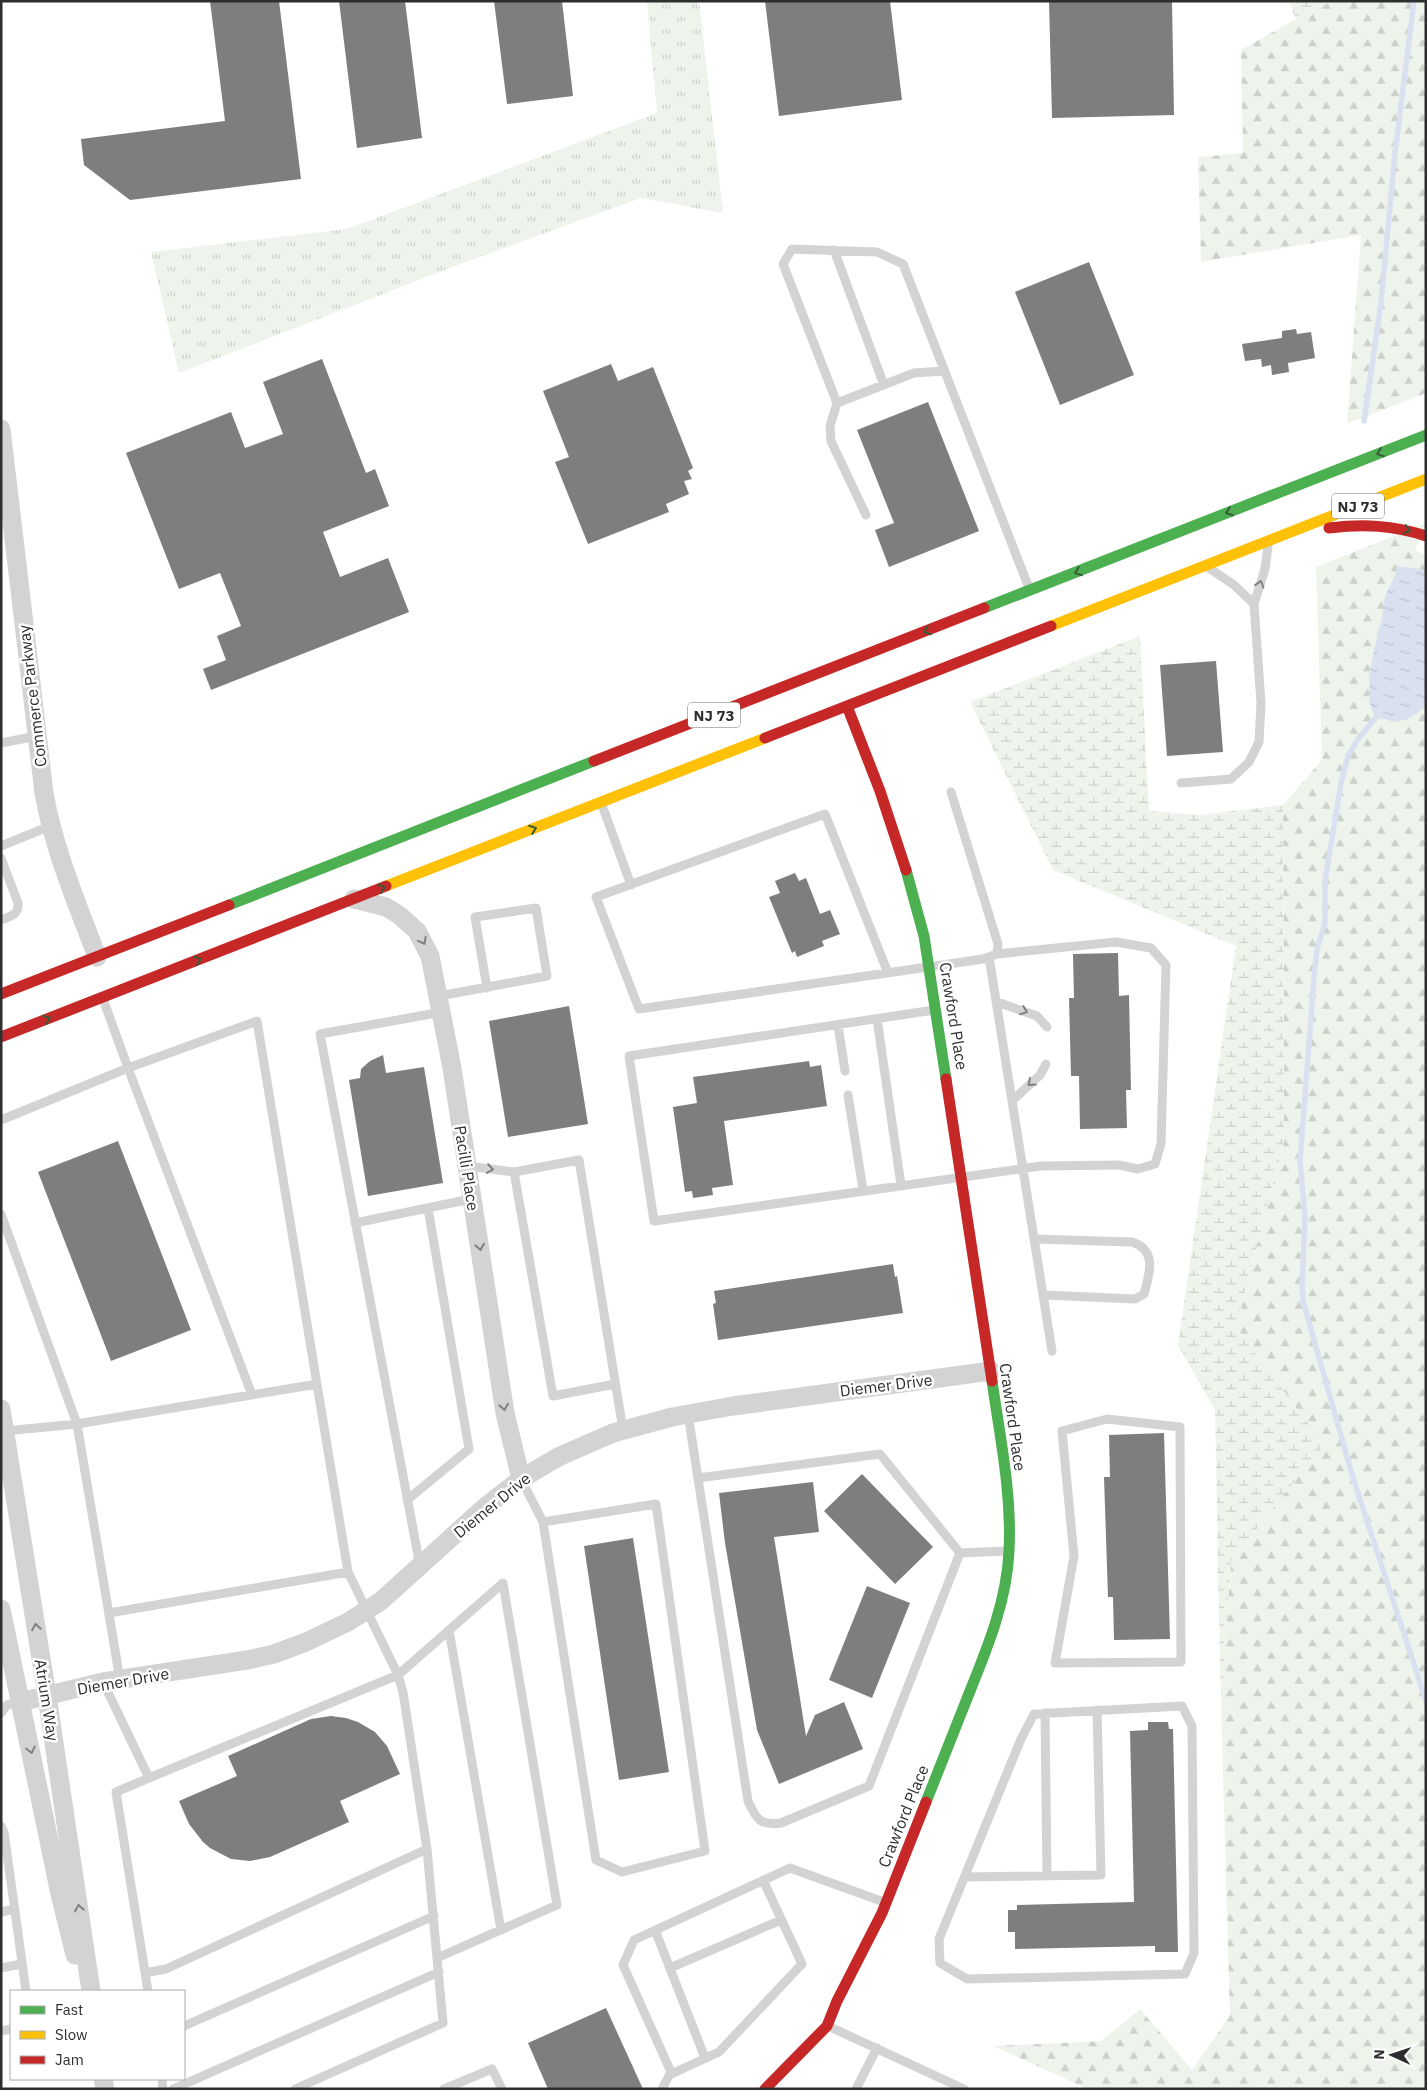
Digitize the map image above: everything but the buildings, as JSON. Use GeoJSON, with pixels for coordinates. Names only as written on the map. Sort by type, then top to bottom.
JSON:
{"type":"FeatureCollection","features":[{"type":"Feature","properties":{"kind":"main road","name":"NJ 73"},"geometry":{"type":"LineString","coordinates":[[1,994],[1426,435]]}},
{"type":"Feature","properties":{"kind":"main road","name":"NJ 73"},"geometry":{"type":"LineString","coordinates":[[1,1037],[1426,479]]}},
{"type":"Feature","properties":{"kind":"main road"},"geometry":{"type":"LineString","coordinates":[[1290,532],[1364,524],[1390,526],[1426,536]]}},
{"type":"Feature","properties":{"kind":"main road","name":"Crawford Place"},"geometry":{"type":"LineString","coordinates":[[765,2089],[827,2026],[836,2001],[868,1943],[886,1903],[991,1639],[1006,1580],[1009,1551],[1009,1521],[1004,1463],[930,967],[910,878],[878,783],[847,706]]}},
{"type":"Feature","properties":{"kind":"street","name":"Commerce Parkway"},"geometry":{"type":"LineString","coordinates":[[1,429],[44,793],[50,826],[97,957]]}},
{"type":"Feature","properties":{"kind":"street","name":"Pacilli Place"},"geometry":{"type":"LineString","coordinates":[[354,899],[386,908],[400,915],[417,932],[430,956],[440,1004],[467,1166],[505,1413],[521,1479]]}},
{"type":"Feature","properties":{"kind":"street","name":"Diemer Drive"},"geometry":{"type":"LineString","coordinates":[[7,1706],[112,1681],[247,1660],[274,1654],[306,1642],[381,1602],[485,1507],[521,1479],[567,1452],[623,1430],[688,1414],[791,1397],[991,1371]]}},
{"type":"Feature","properties":{"kind":"street","name":"Atrium Way"},"geometry":{"type":"LineString","coordinates":[[1,1409],[47,1696],[91,1990]]}},
{"type":"Feature","properties":{"kind":"street","name":"Atrium Way"},"geometry":{"type":"LineString","coordinates":[[1,1609],[7,1706],[60,1894],[84,1990]]}},
{"type":"Feature","properties":{"kind":"lane"},"geometry":{"type":"LineString","coordinates":[[866,514],[831,441],[830,426],[837,402],[783,264],[792,248],[877,252],[903,264],[1030,590]]}},
{"type":"Feature","properties":{"kind":"lane"},"geometry":{"type":"LineString","coordinates":[[834,250],[884,384]]}},
{"type":"Feature","properties":{"kind":"lane"},"geometry":{"type":"LineString","coordinates":[[837,402],[914,373],[944,371]]}},
{"type":"Feature","properties":{"kind":"lane"},"geometry":{"type":"LineString","coordinates":[[1181,783],[1231,779],[1249,762],[1259,742],[1261,703],[1254,604],[1265,569],[1269,540]]}},
{"type":"Feature","properties":{"kind":"lane"},"geometry":{"type":"LineString","coordinates":[[1205,566],[1234,585],[1254,604]]}},
{"type":"Feature","properties":{"kind":"lane"},"geometry":{"type":"LineString","coordinates":[[1,743],[37,736]]}},
{"type":"Feature","properties":{"kind":"lane"},"geometry":{"type":"LineString","coordinates":[[951,792],[998,944],[993,955],[997,1002],[1052,1352]]}},
{"type":"Feature","properties":{"kind":"lane"},"geometry":{"type":"LineString","coordinates":[[601,802],[631,885]]}},
{"type":"Feature","properties":{"kind":"lane"},"geometry":{"type":"LineString","coordinates":[[888,973],[825,814],[596,897],[639,1009],[930,967],[993,955],[1116,942],[1151,948],[1166,965],[1161,1144],[1155,1164],[1138,1169],[1119,1165],[1024,1168],[901,1184],[654,1221],[629,1056],[937,1010]]}},
{"type":"Feature","properties":{"kind":"lane"},"geometry":{"type":"LineString","coordinates":[[1,846],[50,826]]}},
{"type":"Feature","properties":{"kind":"lane"},"geometry":{"type":"LineString","coordinates":[[1,858],[18,903],[18,910],[15,915],[1,920]]}},
{"type":"Feature","properties":{"kind":"lane"},"geometry":{"type":"LineString","coordinates":[[420,1566],[320,1034],[440,1004],[487,988],[547,976],[536,908],[475,916],[487,988]]}},
{"type":"Feature","properties":{"kind":"lane"},"geometry":{"type":"LineString","coordinates":[[102,998],[252,1395]]}},
{"type":"Feature","properties":{"kind":"lane"},"geometry":{"type":"LineString","coordinates":[[997,1002],[1037,1016],[1047,1027]]}},
{"type":"Feature","properties":{"kind":"lane"},"geometry":{"type":"LineString","coordinates":[[877,1019],[901,1184]]}},
{"type":"Feature","properties":{"kind":"lane"},"geometry":{"type":"LineString","coordinates":[[1,1120],[128,1068],[257,1021],[348,1572],[398,1675],[403,1692],[427,1849],[443,2023],[295,2089]]}},
{"type":"Feature","properties":{"kind":"lane"},"geometry":{"type":"LineString","coordinates":[[838,1025],[845,1071]]}},
{"type":"Feature","properties":{"kind":"lane"},"geometry":{"type":"LineString","coordinates":[[1013,1100],[1040,1075],[1046,1064]]}},
{"type":"Feature","properties":{"kind":"lane"},"geometry":{"type":"LineString","coordinates":[[848,1095],[863,1190]]}},
{"type":"Feature","properties":{"kind":"lane"},"geometry":{"type":"LineString","coordinates":[[467,1166],[514,1172],[579,1160],[623,1430]]}},
{"type":"Feature","properties":{"kind":"lane"},"geometry":{"type":"LineString","coordinates":[[514,1172],[553,1396],[615,1384]]}},
{"type":"Feature","properties":{"kind":"lane"},"geometry":{"type":"LineString","coordinates":[[356,1223],[472,1198]]}},
{"type":"Feature","properties":{"kind":"lane"},"geometry":{"type":"LineString","coordinates":[[407,1500],[469,1449],[428,1208]]}},
{"type":"Feature","properties":{"kind":"lane"},"geometry":{"type":"LineString","coordinates":[[1,1214],[77,1424],[109,1613],[112,1681],[149,1778]]}},
{"type":"Feature","properties":{"kind":"lane"},"geometry":{"type":"LineString","coordinates":[[1035,1239],[1132,1242],[1145,1249],[1149,1256],[1148,1279],[1144,1294],[1135,1299],[1044,1295]]}},
{"type":"Feature","properties":{"kind":"lane"},"geometry":{"type":"LineString","coordinates":[[5,1431],[77,1424],[317,1384]]}},
{"type":"Feature","properties":{"kind":"lane"},"geometry":{"type":"LineString","coordinates":[[688,1414],[748,1801],[753,1813],[761,1822],[781,1823],[869,1786],[960,1553]]}},
{"type":"Feature","properties":{"kind":"lane"},"geometry":{"type":"LineString","coordinates":[[1108,1419],[1180,1427],[1181,1662],[1055,1663],[1074,1556],[1062,1431],[1108,1419]]}},
{"type":"Feature","properties":{"kind":"lane"},"geometry":{"type":"LineString","coordinates":[[698,1478],[880,1454],[960,1553]]}},
{"type":"Feature","properties":{"kind":"lane"},"geometry":{"type":"LineString","coordinates":[[521,1479],[543,1522],[596,1860],[622,1872],[705,1851],[656,1504],[543,1522]]}},
{"type":"Feature","properties":{"kind":"lane"},"geometry":{"type":"LineString","coordinates":[[960,1553],[1009,1551]]}},
{"type":"Feature","properties":{"kind":"lane"},"geometry":{"type":"LineString","coordinates":[[109,1613],[348,1572]]}},
{"type":"Feature","properties":{"kind":"lane"},"geometry":{"type":"LineString","coordinates":[[148,1990],[116,1792],[398,1675],[503,1583],[556,1905],[437,1958]]}},
{"type":"Feature","properties":{"kind":"lane"},"geometry":{"type":"LineString","coordinates":[[450,1630],[501,1930]]}},
{"type":"Feature","properties":{"kind":"lane"},"geometry":{"type":"LineString","coordinates":[[1182,1706],[1192,1726],[1194,1953],[1185,1974],[967,1979],[940,1963],[939,1939],[1021,1739],[1034,1714],[1097,1710],[1182,1706]]}},
{"type":"Feature","properties":{"kind":"lane"},"geometry":{"type":"LineString","coordinates":[[965,1877],[1101,1876],[1097,1710]]}},
{"type":"Feature","properties":{"kind":"lane"},"geometry":{"type":"LineString","coordinates":[[1045,1713],[1047,1876]]}},
{"type":"Feature","properties":{"kind":"lane"},"geometry":{"type":"LineString","coordinates":[[1,1826],[4,1832],[26,1990]]}},
{"type":"Feature","properties":{"kind":"lane"},"geometry":{"type":"LineString","coordinates":[[145,1973],[166,1969],[427,1849]]}},
{"type":"Feature","properties":{"kind":"lane"},"geometry":{"type":"LineString","coordinates":[[662,2089],[671,2072],[623,1965],[634,1940],[790,1868],[886,1903]]}},
{"type":"Feature","properties":{"kind":"lane"},"geometry":{"type":"LineString","coordinates":[[669,2075],[719,2052],[802,1964],[763,1880]]}},
{"type":"Feature","properties":{"kind":"lane"},"geometry":{"type":"LineString","coordinates":[[1,1912],[15,1910]]}},
{"type":"Feature","properties":{"kind":"lane"},"geometry":{"type":"LineString","coordinates":[[185,2026],[434,1916]]}},
{"type":"Feature","properties":{"kind":"lane"},"geometry":{"type":"LineString","coordinates":[[670,1968],[781,1920]]}},
{"type":"Feature","properties":{"kind":"lane"},"geometry":{"type":"LineString","coordinates":[[655,1930],[705,2058]]}},
{"type":"Feature","properties":{"kind":"lane"},"geometry":{"type":"LineString","coordinates":[[1,1968],[22,1964]]}},
{"type":"Feature","properties":{"kind":"lane"},"geometry":{"type":"LineString","coordinates":[[173,2089],[439,1972]]}},
{"type":"Feature","properties":{"kind":"lane"},"geometry":{"type":"LineString","coordinates":[[827,2026],[964,2089]]}},
{"type":"Feature","properties":{"kind":"lane"},"geometry":{"type":"LineString","coordinates":[[856,2089],[877,2048]]}},
{"type":"Feature","properties":{"kind":"lane"},"geometry":{"type":"LineString","coordinates":[[444,2089],[492,2069],[502,2089]]}},
{"type":"Feature","properties":{"kind":"green space"},"geometry":{"type":"Polygon","coordinates":[[[647,1],[699,1],[723,213],[641,198],[455,266],[179,373],[151,252],[347,229],[657,113],[647,1]]]}},
{"type":"Feature","properties":{"kind":"green space"},"geometry":{"type":"Polygon","coordinates":[[[1289,1],[1332,1],[1296,19],[1289,1]]]}},
{"type":"Feature","properties":{"kind":"green space"},"geometry":{"type":"Polygon","coordinates":[[[1332,1],[1426,1],[1426,393],[1347,424],[1361,235],[1201,262],[1198,157],[1243,153],[1241,50],[1332,1]]]}},
{"type":"Feature","properties":{"kind":"green space"},"geometry":{"type":"Polygon","coordinates":[[[1426,523],[1426,530],[1415,550],[1426,556],[1426,2089],[1088,2089],[993,2046],[1101,2041],[1140,2009],[1192,2070],[1230,2016],[1221,1707],[1231,1561],[1323,1445],[1236,1327],[1284,1142],[1283,805],[1322,760],[1316,567],[1426,523]]]}},
{"type":"Feature","properties":{"kind":"green space"},"geometry":{"type":"Polygon","coordinates":[[[1140,636],[1149,811],[1202,815],[1283,805],[1284,1142],[1236,1327],[1324,1445],[1231,1561],[1221,1707],[1215,1410],[1178,1345],[1236,946],[1053,870],[970,702],[1140,636]]]}},
{"type":"Feature","properties":{"kind":"water"},"geometry":{"type":"Polygon","coordinates":[[[1397,566],[1426,570],[1426,707],[1406,720],[1393,721],[1378,718],[1374,715],[1370,704],[1369,677],[1385,596],[1397,566]]]}},
{"type":"Feature","properties":{"kind":"waterway"},"geometry":{"type":"LineString","coordinates":[[1364,421],[1381,303],[1395,153],[1414,1]]}},
{"type":"Feature","properties":{"kind":"waterway"},"geometry":{"type":"LineString","coordinates":[[1381,711],[1358,739],[1348,756],[1341,783],[1325,881],[1325,923],[1317,949],[1300,1161],[1305,1217],[1302,1286],[1303,1301],[1353,1478],[1426,1701]]}},
{"type":"Feature","properties":{"kind":"traffic: fast"},"geometry":{"type":"LineString","coordinates":[[984,608],[1426,435]]}},
{"type":"Feature","properties":{"kind":"traffic: fast"},"geometry":{"type":"LineString","coordinates":[[229,905],[594,761]]}},
{"type":"Feature","properties":{"kind":"traffic: fast"},"geometry":{"type":"LineString","coordinates":[[906,870],[924,936],[946,1079]]}},
{"type":"Feature","properties":{"kind":"traffic: fast"},"geometry":{"type":"LineString","coordinates":[[926,1802],[989,1643],[1000,1606],[1007,1570],[1009,1508],[1002,1444],[992,1381]]}},
{"type":"Feature","properties":{"kind":"traffic: slow"},"geometry":{"type":"LineString","coordinates":[[1051,626],[1426,479]]}},
{"type":"Feature","properties":{"kind":"traffic: slow"},"geometry":{"type":"LineString","coordinates":[[386,886],[765,738]]}},
{"type":"Feature","properties":{"kind":"traffic: jam"},"geometry":{"type":"LineString","coordinates":[[1329,528],[1378,526],[1426,536]]}},
{"type":"Feature","properties":{"kind":"traffic: jam"},"geometry":{"type":"LineString","coordinates":[[594,761],[984,608]]}},
{"type":"Feature","properties":{"kind":"traffic: jam"},"geometry":{"type":"LineString","coordinates":[[765,738],[1051,626]]}},
{"type":"Feature","properties":{"kind":"traffic: jam"},"geometry":{"type":"LineString","coordinates":[[847,706],[880,791],[906,870]]}},
{"type":"Feature","properties":{"kind":"traffic: jam"},"geometry":{"type":"LineString","coordinates":[[1,1037],[386,886]]}},
{"type":"Feature","properties":{"kind":"traffic: jam"},"geometry":{"type":"LineString","coordinates":[[1,994],[229,905]]}},
{"type":"Feature","properties":{"kind":"traffic: jam"},"geometry":{"type":"LineString","coordinates":[[946,1079],[992,1381]]}},
{"type":"Feature","properties":{"kind":"traffic: jam"},"geometry":{"type":"LineString","coordinates":[[765,2089],[827,2026],[837,2001],[882,1913],[926,1802]]}}]}
